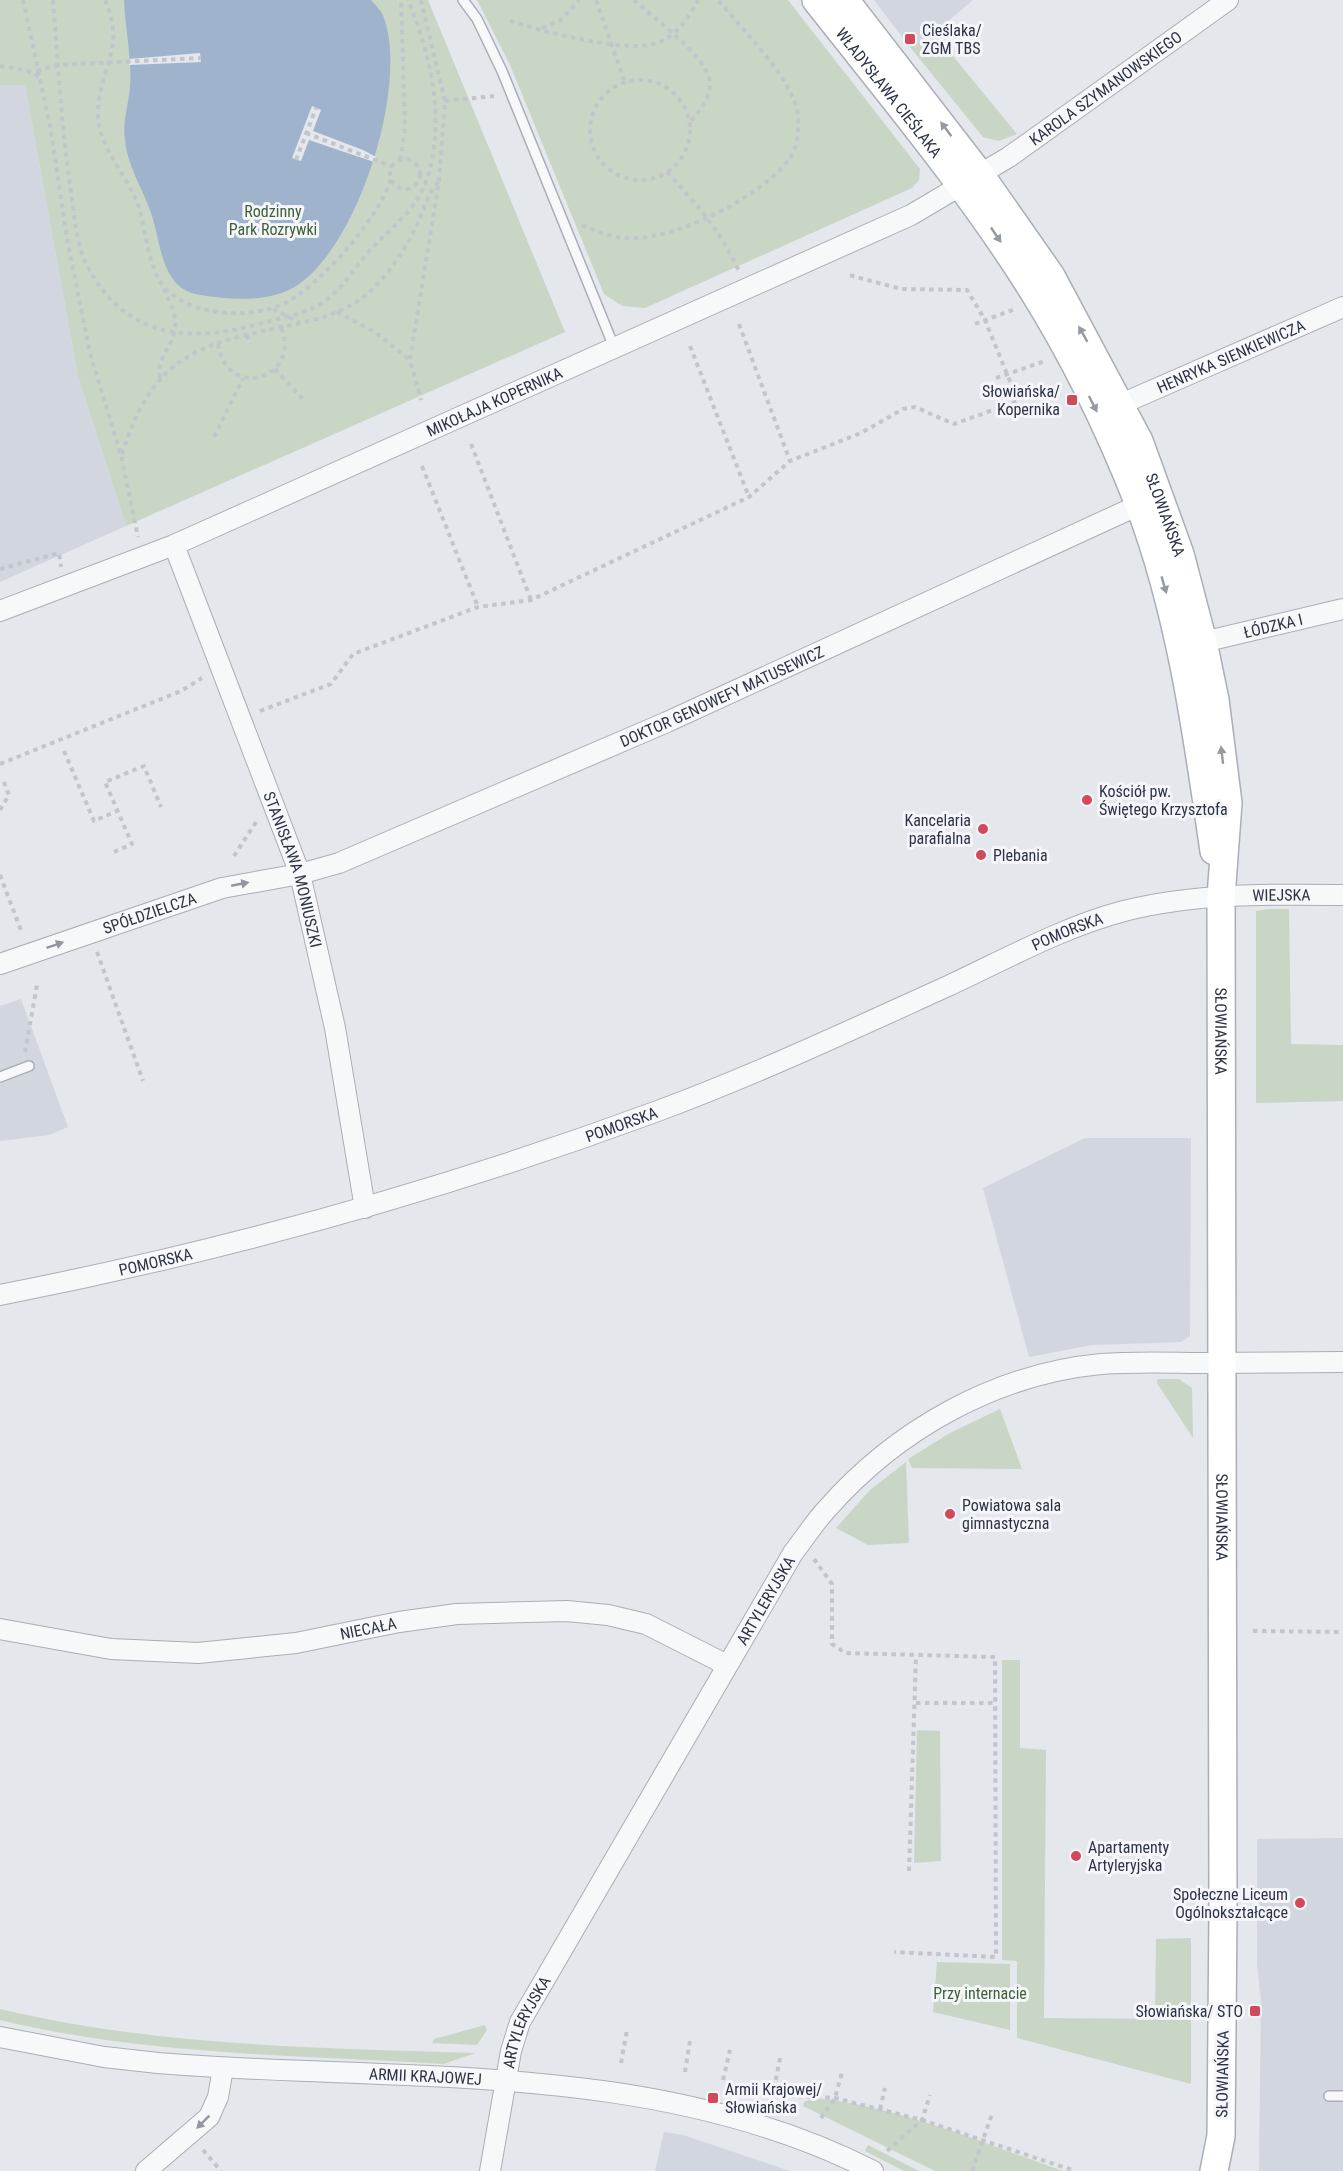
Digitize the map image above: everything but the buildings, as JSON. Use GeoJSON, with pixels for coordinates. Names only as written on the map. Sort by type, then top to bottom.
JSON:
{"type":"FeatureCollection","features":[{"type":"Feature","properties":{"kind":"street","name":"WŁADYSŁAWA CIEŚLAKA"},"geometry":{"type":"LineString","coordinates":[[816,0],[971,182]]}},
{"type":"Feature","properties":{"kind":"street","name":"WŁADYSŁAWA CIEŚLAKA"},"geometry":{"type":"LineString","coordinates":[[845,0],[971,182]]}},
{"type":"Feature","properties":{"kind":"street","name":"KAROLA SZYMANOWSKIEGO"},"geometry":{"type":"LineString","coordinates":[[971,182],[1228,0]]}},
{"type":"Feature","properties":{"kind":"street","name":"MIKOŁAJA KOPERNIKA"},"geometry":{"type":"LineString","coordinates":[[0,611],[174,545],[911,215],[971,182]]}},
{"type":"Feature","properties":{"kind":"street","name":"SŁOWIAŃSKA"},"geometry":{"type":"LineString","coordinates":[[971,182],[1051,276],[1139,441],[1180,554],[1203,642],[1215,700],[1228,803],[1221,897],[1221,2136],[1214,2171]]}},
{"type":"Feature","properties":{"kind":"street","name":"SŁOWIAŃSKA"},"geometry":{"type":"LineString","coordinates":[[971,182],[1033,290],[1096,409],[1139,505],[1157,560],[1182,655],[1221,897]]}},
{"type":"Feature","properties":{"kind":"street","name":"HENRYKA SIENKIEWICZA"},"geometry":{"type":"LineString","coordinates":[[1119,405],[1343,308]]}},
{"type":"Feature","properties":{"kind":"street","name":"DOKTOR GENOWEFY MATUSEWICZ"},"geometry":{"type":"LineString","coordinates":[[300,874],[339,863],[667,722],[1139,505]]}},
{"type":"Feature","properties":{"kind":"street","name":"STANISŁAWA MONIUSZKI"},"geometry":{"type":"LineString","coordinates":[[174,545],[300,874],[335,1028],[365,1208]]}},
{"type":"Feature","properties":{"kind":"street","name":"ŁÓDZKA I"},"geometry":{"type":"LineString","coordinates":[[1203,642],[1343,609]]}},
{"type":"Feature","properties":{"kind":"street","name":"SPÓŁDZIELCZA"},"geometry":{"type":"LineString","coordinates":[[0,964],[222,888],[300,874]]}},
{"type":"Feature","properties":{"kind":"street","name":"WIEJSKA"},"geometry":{"type":"LineString","coordinates":[[1221,897],[1343,895]]}},
{"type":"Feature","properties":{"kind":"street","name":"POMORSKA"},"geometry":{"type":"LineString","coordinates":[[0,1295],[243,1242],[365,1208],[655,1112],[775,1065],[1079,926],[1142,907],[1221,897]]}},
{"type":"Feature","properties":{"kind":"street","name":"ARTYLERYJSKA"},"geometry":{"type":"LineString","coordinates":[[490,2171],[511,2051],[520,2022],[793,1553],[825,1510],[862,1472],[922,1426],[950,1411],[1003,1387],[1067,1369],[1138,1363],[1343,1362]]}},
{"type":"Feature","properties":{"kind":"street","name":"NIECAŁA"},"geometry":{"type":"LineString","coordinates":[[0,1629],[111,1649],[198,1653],[296,1643],[399,1622],[457,1614],[567,1611],[608,1615],[646,1624],[727,1665]]}},
{"type":"Feature","properties":{"kind":"street","name":"ARMII KRAJOWEJ"},"geometry":{"type":"LineString","coordinates":[[0,2037],[104,2057],[223,2068],[507,2081],[643,2096],[707,2109],[780,2130],[873,2171]]}},
{"type":"Feature","properties":{"kind":"street"},"geometry":{"type":"LineString","coordinates":[[146,2171],[209,2117],[218,2097],[223,2068]]}},
{"type":"Feature","properties":{"kind":"street","name":"SŁOWIAŃSKA"},"geometry":{"type":"LineString","coordinates":[[1221,2136],[1230,2171]]}},
{"type":"Feature","properties":{"kind":"lane"},"geometry":{"type":"LineString","coordinates":[[463,0],[477,20],[502,71],[614,347]]}},
{"type":"Feature","properties":{"kind":"lane"},"geometry":{"type":"LineString","coordinates":[[0,1077],[29,1066]]}},
{"type":"Feature","properties":{"kind":"lane"},"geometry":{"type":"LineString","coordinates":[[1329,2096],[1343,2096]]}},
{"type":"Feature","properties":{"kind":"path"},"geometry":{"type":"LineString","coordinates":[[23,0],[90,353],[121,455],[138,537]]}},
{"type":"Feature","properties":{"kind":"path"},"geometry":{"type":"LineString","coordinates":[[53,0],[57,66],[69,179],[81,251],[100,288],[116,305],[153,328],[174,333],[218,333],[317,306],[331,296],[373,247],[412,211],[426,182],[436,126],[432,70],[408,0]]}},
{"type":"Feature","properties":{"kind":"path"},"geometry":{"type":"LineString","coordinates":[[105,0],[114,32],[110,62],[99,100],[98,127],[133,192],[174,318],[174,333],[159,364],[161,379]]}},
{"type":"Feature","properties":{"kind":"path"},"geometry":{"type":"LineString","coordinates":[[161,282],[177,298],[195,308],[219,313],[251,312],[272,308],[299,294],[349,245],[376,213],[391,180],[393,166],[400,160],[405,128],[401,0]]}},
{"type":"Feature","properties":{"kind":"path"},"geometry":{"type":"LineString","coordinates":[[421,0],[445,101],[439,181],[410,360],[421,400]]}},
{"type":"Feature","properties":{"kind":"path"},"geometry":{"type":"LineString","coordinates":[[541,29],[561,20],[579,0]]}},
{"type":"Feature","properties":{"kind":"path"},"geometry":{"type":"LineString","coordinates":[[596,0],[625,83]]}},
{"type":"Feature","properties":{"kind":"path"},"geometry":{"type":"LineString","coordinates":[[634,0],[703,64],[710,84],[702,107],[689,123]]}},
{"type":"Feature","properties":{"kind":"path"},"geometry":{"type":"LineString","coordinates":[[510,21],[610,44],[651,45],[672,34],[683,24],[698,0]]}},
{"type":"Feature","properties":{"kind":"path"},"geometry":{"type":"LineString","coordinates":[[579,224],[608,236],[632,239],[662,234],[708,216],[757,190],[779,172],[793,152],[798,132],[798,113],[787,84],[718,0]]}},
{"type":"Feature","properties":{"kind":"path"},"geometry":{"type":"LineString","coordinates":[[38,71],[57,66],[201,58]]}},
{"type":"Feature","properties":{"kind":"path"},"geometry":{"type":"LineString","coordinates":[[0,66],[26,70],[39,78]]}},
{"type":"Feature","properties":{"kind":"path"},"geometry":{"type":"LineString","coordinates":[[648,81],[663,86],[676,95],[685,108],[689,123],[689,139],[684,154],[667,172],[647,180],[631,180],[616,175],[604,166],[595,153],[590,138],[590,122],[595,107],[604,95],[625,83],[648,81]]}},
{"type":"Feature","properties":{"kind":"path"},"geometry":{"type":"LineString","coordinates":[[445,101],[494,96]]}},
{"type":"Feature","properties":{"kind":"path"},"geometry":{"type":"LineString","coordinates":[[296,159],[316,108]]}},
{"type":"Feature","properties":{"kind":"path"},"geometry":{"type":"LineString","coordinates":[[306,133],[393,166]]}},
{"type":"Feature","properties":{"kind":"path"},"geometry":{"type":"LineString","coordinates":[[391,180],[401,189],[407,189],[413,187],[419,179],[419,169],[416,163],[400,160]]}},
{"type":"Feature","properties":{"kind":"path"},"geometry":{"type":"LineString","coordinates":[[667,172],[708,216],[723,237],[740,271]]}},
{"type":"Feature","properties":{"kind":"path"},"geometry":{"type":"LineString","coordinates":[[59,181],[69,179]]}},
{"type":"Feature","properties":{"kind":"path"},"geometry":{"type":"LineString","coordinates":[[419,179],[426,182],[432,189]]}},
{"type":"Feature","properties":{"kind":"path"},"geometry":{"type":"LineString","coordinates":[[121,455],[136,414],[147,395],[183,359],[218,344],[301,323],[336,311],[365,295],[392,266],[415,229],[432,189],[439,181]]}},
{"type":"Feature","properties":{"kind":"path"},"geometry":{"type":"LineString","coordinates":[[254,713],[331,684],[353,654],[478,608],[531,600],[749,497],[790,461],[861,433],[903,409],[915,408],[954,424],[1018,401],[985,320],[967,290],[901,289],[849,275]]}},
{"type":"Feature","properties":{"kind":"path"},"geometry":{"type":"LineString","coordinates":[[272,308],[301,323]]}},
{"type":"Feature","properties":{"kind":"path"},"geometry":{"type":"LineString","coordinates":[[975,324],[1018,308]]}},
{"type":"Feature","properties":{"kind":"path"},"geometry":{"type":"LineString","coordinates":[[336,311],[375,332],[410,360]]}},
{"type":"Feature","properties":{"kind":"path"},"geometry":{"type":"LineString","coordinates":[[739,324],[790,461]]}},
{"type":"Feature","properties":{"kind":"path"},"geometry":{"type":"LineString","coordinates":[[218,344],[225,365],[243,378],[266,376],[275,369],[286,349],[281,327]]}},
{"type":"Feature","properties":{"kind":"path"},"geometry":{"type":"LineString","coordinates":[[247,335],[250,344]]}},
{"type":"Feature","properties":{"kind":"path"},"geometry":{"type":"LineString","coordinates":[[690,346],[749,497]]}},
{"type":"Feature","properties":{"kind":"path"},"geometry":{"type":"LineString","coordinates":[[996,378],[1049,360]]}},
{"type":"Feature","properties":{"kind":"path"},"geometry":{"type":"LineString","coordinates":[[275,369],[303,399]]}},
{"type":"Feature","properties":{"kind":"path"},"geometry":{"type":"LineString","coordinates":[[214,437],[243,378]]}},
{"type":"Feature","properties":{"kind":"path"},"geometry":{"type":"LineString","coordinates":[[471,444],[531,600]]}},
{"type":"Feature","properties":{"kind":"path"},"geometry":{"type":"LineString","coordinates":[[422,466],[478,608]]}},
{"type":"Feature","properties":{"kind":"path"},"geometry":{"type":"LineString","coordinates":[[0,569],[59,553],[61,567]]}},
{"type":"Feature","properties":{"kind":"path"},"geometry":{"type":"LineString","coordinates":[[0,764],[182,691],[208,674]]}},
{"type":"Feature","properties":{"kind":"path"},"geometry":{"type":"LineString","coordinates":[[64,751],[94,820],[117,810]]}},
{"type":"Feature","properties":{"kind":"path"},"geometry":{"type":"LineString","coordinates":[[114,852],[132,844],[105,782],[144,766],[161,807]]}},
{"type":"Feature","properties":{"kind":"path"},"geometry":{"type":"LineString","coordinates":[[0,810],[9,795],[4,782]]}},
{"type":"Feature","properties":{"kind":"path"},"geometry":{"type":"LineString","coordinates":[[234,856],[261,813]]}},
{"type":"Feature","properties":{"kind":"path"},"geometry":{"type":"LineString","coordinates":[[0,875],[30,954]]}},
{"type":"Feature","properties":{"kind":"path"},"geometry":{"type":"LineString","coordinates":[[90,933],[143,1081]]}},
{"type":"Feature","properties":{"kind":"path"},"geometry":{"type":"LineString","coordinates":[[29,1066],[24,1054],[37,985]]}},
{"type":"Feature","properties":{"kind":"path"},"geometry":{"type":"LineString","coordinates":[[812,1555],[832,1584],[832,1644],[845,1653],[995,1657],[996,1957],[894,1952]]}},
{"type":"Feature","properties":{"kind":"path"},"geometry":{"type":"LineString","coordinates":[[1253,1631],[1343,1632]]}},
{"type":"Feature","properties":{"kind":"path"},"geometry":{"type":"LineString","coordinates":[[909,1871],[916,1655]]}},
{"type":"Feature","properties":{"kind":"path"},"geometry":{"type":"LineString","coordinates":[[916,1703],[995,1703]]}},
{"type":"Feature","properties":{"kind":"path"},"geometry":{"type":"LineString","coordinates":[[621,2063],[627,2030]]}},
{"type":"Feature","properties":{"kind":"path"},"geometry":{"type":"LineString","coordinates":[[685,2072],[690,2041]]}},
{"type":"Feature","properties":{"kind":"path"},"geometry":{"type":"LineString","coordinates":[[723,2080],[730,2050]]}},
{"type":"Feature","properties":{"kind":"path"},"geometry":{"type":"LineString","coordinates":[[780,2058],[773,2095],[835,2098],[880,2109],[922,2120],[1075,2171]]}},
{"type":"Feature","properties":{"kind":"path"},"geometry":{"type":"LineString","coordinates":[[821,2118],[835,2098],[842,2072]]}},
{"type":"Feature","properties":{"kind":"path"},"geometry":{"type":"LineString","coordinates":[[880,2109],[885,2088]]}},
{"type":"Feature","properties":{"kind":"path"},"geometry":{"type":"LineString","coordinates":[[887,2151],[922,2120],[930,2095]]}},
{"type":"Feature","properties":{"kind":"path"},"geometry":{"type":"LineString","coordinates":[[972,2171],[992,2114]]}},
{"type":"Feature","properties":{"kind":"path"},"geometry":{"type":"LineString","coordinates":[[199,2145],[221,2171]]}},
{"type":"Feature","properties":{"kind":"shaded area"},"geometry":{"type":"Polygon","coordinates":[[[874,0],[973,0],[934,33],[910,47],[874,0]]]}},
{"type":"Feature","properties":{"kind":"shaded area"},"geometry":{"type":"Polygon","coordinates":[[[0,85],[25,85],[78,376],[126,526],[0,582],[0,85]]]}},
{"type":"Feature","properties":{"kind":"shaded area"},"geometry":{"type":"Polygon","coordinates":[[[21,999],[68,1127],[49,1135],[0,1141],[0,1006],[21,999]]]}},
{"type":"Feature","properties":{"kind":"shaded area"},"geometry":{"type":"Polygon","coordinates":[[[1085,1138],[1191,1138],[1190,1336],[1181,1342],[1092,1345],[1029,1357],[983,1188],[1085,1138]]]}},
{"type":"Feature","properties":{"kind":"shaded area","name":"Społeczne Liceum Ogólnokształcące"},"geometry":{"type":"Polygon","coordinates":[[[1343,1838],[1343,2171],[1259,2171],[1261,1999],[1257,1966],[1257,1839],[1343,1838]]]}},
{"type":"Feature","properties":{"kind":"shaded area"},"geometry":{"type":"Polygon","coordinates":[[[664,2132],[683,2135],[790,2171],[655,2171],[664,2132]]]}},
{"type":"Feature","properties":{"kind":"green space","name":"Rodzinny Park Rozrywki"},"geometry":{"type":"Polygon","coordinates":[[[0,0],[428,0],[565,332],[126,526],[78,376],[25,85],[0,85],[0,0]]]}},
{"type":"Feature","properties":{"kind":"green space"},"geometry":{"type":"Polygon","coordinates":[[[477,0],[788,0],[920,169],[919,180],[912,188],[645,308],[622,306],[604,294],[510,65],[477,0]]]}},
{"type":"Feature","properties":{"kind":"green space"},"geometry":{"type":"Polygon","coordinates":[[[934,33],[1017,134],[999,141],[983,137],[910,47],[934,33]]]}},
{"type":"Feature","properties":{"kind":"green space"},"geometry":{"type":"Polygon","coordinates":[[[1289,909],[1291,1044],[1343,1045],[1343,1101],[1256,1103],[1256,911],[1289,909]]]}},
{"type":"Feature","properties":{"kind":"green space"},"geometry":{"type":"Polygon","coordinates":[[[1158,1379],[1179,1379],[1192,1388],[1193,1438],[1157,1383],[1158,1379]]]}},
{"type":"Feature","properties":{"kind":"green space"},"geometry":{"type":"Polygon","coordinates":[[[1000,1409],[1022,1469],[912,1468],[908,1459],[950,1433],[1000,1409]]]}},
{"type":"Feature","properties":{"kind":"green space"},"geometry":{"type":"Polygon","coordinates":[[[906,1462],[909,1543],[868,1545],[836,1528],[870,1490],[906,1462]]]}},
{"type":"Feature","properties":{"kind":"green space"},"geometry":{"type":"Polygon","coordinates":[[[1002,1660],[1020,1660],[1020,1748],[1046,1750],[1044,2018],[1155,2019],[1156,1939],[1191,1938],[1191,2084],[1017,2038],[1017,1961],[1002,1960],[1002,1660]]]}},
{"type":"Feature","properties":{"kind":"green space"},"geometry":{"type":"Polygon","coordinates":[[[917,1730],[940,1731],[941,1861],[914,1863],[917,1730]]]}},
{"type":"Feature","properties":{"kind":"green space","name":"Przy internacie"},"geometry":{"type":"Polygon","coordinates":[[[937,1962],[1010,1964],[1010,2030],[933,2012],[937,1962]]]}},
{"type":"Feature","properties":{"kind":"green space"},"geometry":{"type":"Polygon","coordinates":[[[0,2009],[117,2031],[176,2038],[296,2047],[475,2053],[444,2064],[165,2047],[55,2032],[0,2020],[0,2009]]]}},
{"type":"Feature","properties":{"kind":"green space"},"geometry":{"type":"Polygon","coordinates":[[[485,2025],[487,2030],[477,2045],[432,2043],[434,2039],[485,2025]]]}},
{"type":"Feature","properties":{"kind":"green space"},"geometry":{"type":"Polygon","coordinates":[[[814,2098],[846,2102],[909,2117],[1063,2171],[935,2171],[803,2106],[804,2102],[814,2098]]]}},
{"type":"Feature","properties":{"kind":"green space"},"geometry":{"type":"Polygon","coordinates":[[[868,2145],[919,2171],[904,2171],[865,2151],[868,2145]]]}},
{"type":"Feature","properties":{"kind":"water"},"geometry":{"type":"Polygon","coordinates":[[[124,0],[371,0],[382,13],[390,48],[389,84],[383,124],[372,166],[356,206],[337,241],[315,270],[291,289],[258,298],[224,298],[187,291],[171,277],[163,260],[151,213],[126,149],[124,126],[130,75],[124,0]]]}},
{"type":"Feature","properties":{"kind":"pier"},"geometry":{"type":"Polygon","coordinates":[[[200,53],[201,62],[129,65],[129,59],[200,53]]]}},
{"type":"Feature","properties":{"kind":"pier"},"geometry":{"type":"Polygon","coordinates":[[[312,106],[321,110],[313,131],[363,150],[376,157],[374,162],[309,140],[301,161],[292,158],[312,106]]]}},
{"type":"Feature","properties":{"kind":"place","name":"Cieślaka/ ZGM TBS"},"geometry":{"type":"Point","coordinates":[910,39]}},
{"type":"Feature","properties":{"kind":"place","name":"Słowiańska/ Kopernika"},"geometry":{"type":"Point","coordinates":[1072,400]}},
{"type":"Feature","properties":{"kind":"place","name":"Kościół pw. Świętego Krzysztofa"},"geometry":{"type":"Point","coordinates":[1087,800]}},
{"type":"Feature","properties":{"kind":"place","name":"Kancelaria parafialna"},"geometry":{"type":"Point","coordinates":[983,829]}},
{"type":"Feature","properties":{"kind":"place","name":"Plebania"},"geometry":{"type":"Point","coordinates":[981,855]}},
{"type":"Feature","properties":{"kind":"place","name":"Powiatowa sala gimnastyczna"},"geometry":{"type":"Point","coordinates":[950,1514]}},
{"type":"Feature","properties":{"kind":"place","name":"Apartamenty Artyleryjska"},"geometry":{"type":"Point","coordinates":[1076,1856]}},
{"type":"Feature","properties":{"kind":"place","name":"Społeczne Liceum Ogólnokształcące"},"geometry":{"type":"Point","coordinates":[1300,1903]}},
{"type":"Feature","properties":{"kind":"place","name":"Słowiańska/ STO"},"geometry":{"type":"Point","coordinates":[1255,2011]}},
{"type":"Feature","properties":{"kind":"place","name":"Armii Krajowej/ Słowiańska"},"geometry":{"type":"Point","coordinates":[713,2098]}}]}
